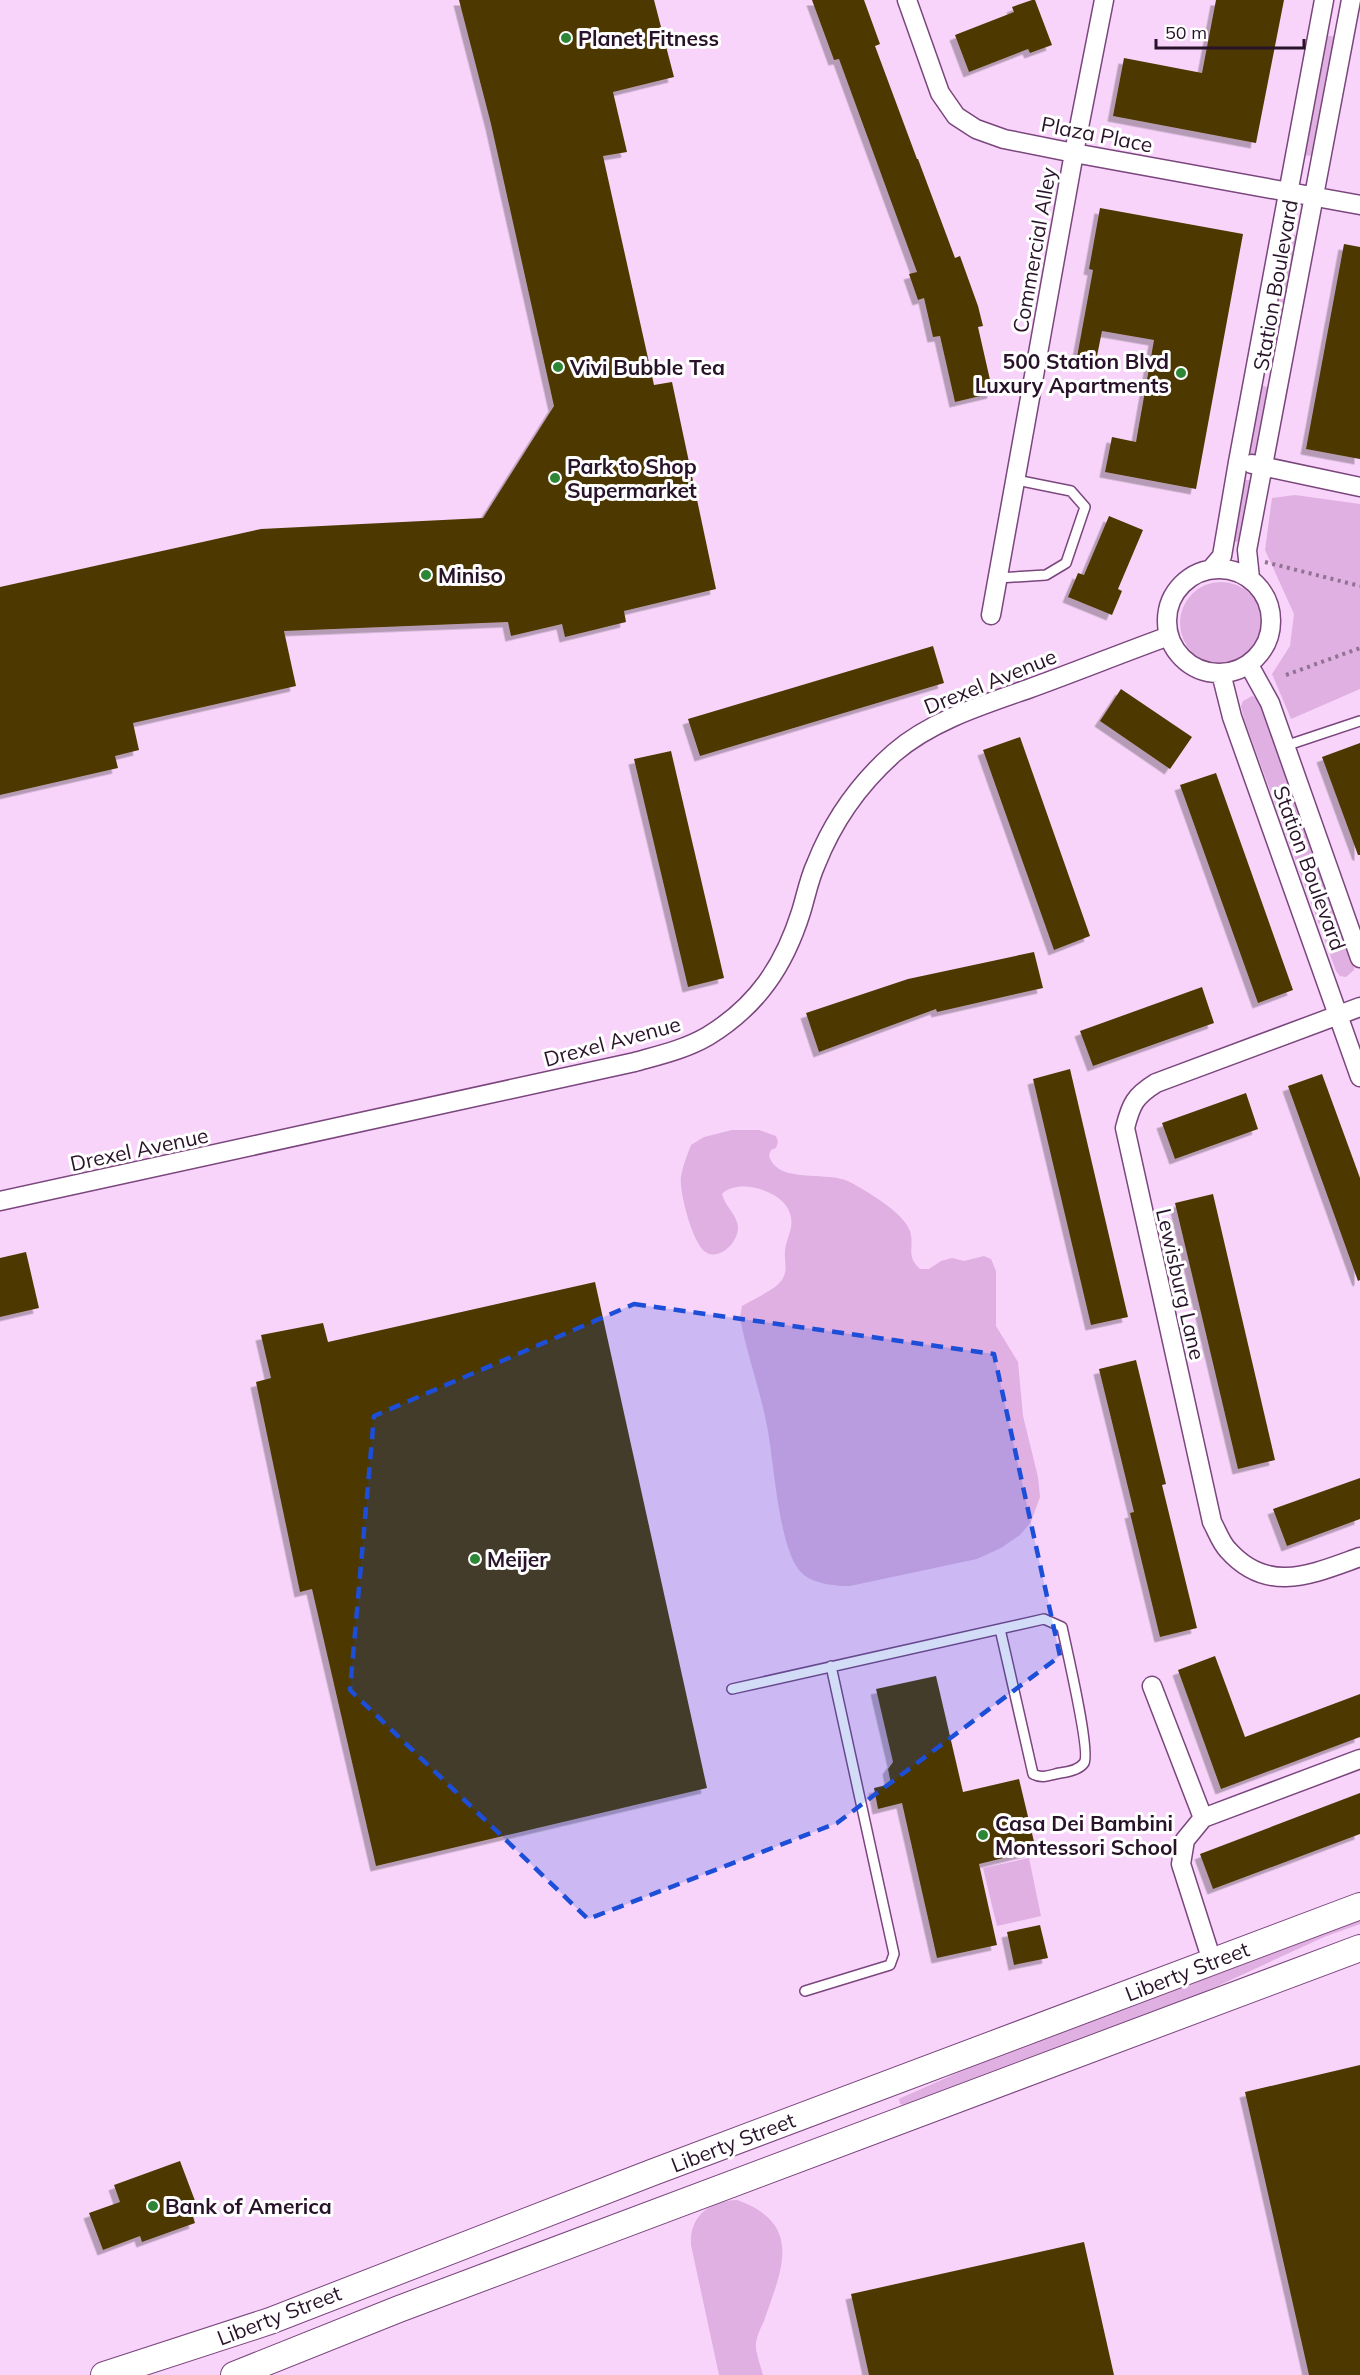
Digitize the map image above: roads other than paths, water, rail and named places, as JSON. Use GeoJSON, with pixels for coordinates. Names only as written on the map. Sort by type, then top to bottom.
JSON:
{"type":"FeatureCollection","features":[{"type":"Feature","properties":{"kind":"street","name":"Plaza Place"},"geometry":{"type":"LineString","coordinates":[[907,0],[940,93],[956,116],[976,129],[1004,139],[1074,153],[1360,205]]}},
{"type":"Feature","properties":{"kind":"street","name":"Commercial Alley"},"geometry":{"type":"LineString","coordinates":[[991,615],[1074,153],[1104,0]]}},
{"type":"Feature","properties":{"kind":"street","name":"Station Boulevard"},"geometry":{"type":"LineString","coordinates":[[1250,578],[1246,550],[1264,466],[1351,0]]}},
{"type":"Feature","properties":{"kind":"street","name":"Station Boulevard"},"geometry":{"type":"LineString","coordinates":[[1211,569],[1222,556],[1322,7]]}},
{"type":"Feature","properties":{"kind":"street"},"geometry":{"type":"LineString","coordinates":[[1322,7],[1348,19]]}},
{"type":"Feature","properties":{"kind":"street"},"geometry":{"type":"LineString","coordinates":[[1257,362],[1282,367]]}},
{"type":"Feature","properties":{"kind":"street"},"geometry":{"type":"LineString","coordinates":[[1238,462],[1360,487]]}},
{"type":"Feature","properties":{"kind":"street"},"geometry":{"type":"LineString","coordinates":[[1224,568],[1238,571],[1250,578],[1262,590],[1270,605],[1272,621],[1269,638],[1261,653],[1249,664],[1236,671],[1221,673],[1204,671],[1189,664],[1177,651],[1169,636],[1168,607],[1174,593],[1196,573],[1211,569],[1224,568]]}},
{"type":"Feature","properties":{"kind":"street","name":"Drexel Avenue"},"geometry":{"type":"LineString","coordinates":[[0,1201],[635,1062],[676,1050],[706,1037],[745,1009],[760,994],[785,954],[815,865],[842,812],[860,787],[894,752],[927,730],[976,707],[1169,636]]}},
{"type":"Feature","properties":{"kind":"street","name":"Station Boulevard"},"geometry":{"type":"LineString","coordinates":[[1249,664],[1270,703],[1360,958]]}},
{"type":"Feature","properties":{"kind":"street","name":"Station Boulevard"},"geometry":{"type":"LineString","coordinates":[[1221,673],[1232,717],[1360,1077]]}},
{"type":"Feature","properties":{"kind":"street","name":"Lewisburg Lane"},"geometry":{"type":"LineString","coordinates":[[1360,1008],[1156,1083],[1139,1094],[1130,1109],[1125,1128],[1212,1522],[1221,1540],[1226,1549],[1247,1568],[1278,1578],[1308,1575],[1360,1557]]}},
{"type":"Feature","properties":{"kind":"street"},"geometry":{"type":"LineString","coordinates":[[1152,1686],[1203,1818]]}},
{"type":"Feature","properties":{"kind":"street"},"geometry":{"type":"LineString","coordinates":[[1212,1961],[1181,1864],[1185,1840],[1203,1818],[1360,1759]]}},
{"type":"Feature","properties":{"kind":"street","name":"Liberty Street"},"geometry":{"type":"LineString","coordinates":[[104,2375],[270,2321],[1360,1905]]}},
{"type":"Feature","properties":{"kind":"street","name":"Liberty Street"},"geometry":{"type":"LineString","coordinates":[[234,2375],[399,2309],[1360,1948]]}},
{"type":"Feature","properties":{"kind":"lane"},"geometry":{"type":"LineString","coordinates":[[998,578],[1046,575],[1066,563],[1085,507],[1071,491],[1016,480]]}},
{"type":"Feature","properties":{"kind":"lane"},"geometry":{"type":"LineString","coordinates":[[1285,746],[1360,721]]}},
{"type":"Feature","properties":{"kind":"lane"},"geometry":{"type":"LineString","coordinates":[[732,1689],[1044,1619],[1062,1627],[1088,1756],[1084,1764],[1074,1770],[1040,1778],[1033,1774],[1000,1629]]}},
{"type":"Feature","properties":{"kind":"lane"},"geometry":{"type":"LineString","coordinates":[[806,1991],[890,1965],[894,1954],[831,1666]]}},
{"type":"Feature","properties":{"kind":"place","name":"Planet Fitness"},"geometry":{"type":"Point","coordinates":[566,38]}},
{"type":"Feature","properties":{"kind":"place","name":"Vivi Bubble Tea"},"geometry":{"type":"Point","coordinates":[558,367]}},
{"type":"Feature","properties":{"kind":"place","name":"500 Station Blvd Luxury Apartments"},"geometry":{"type":"Point","coordinates":[1181,373]}},
{"type":"Feature","properties":{"kind":"place","name":"Park to Shop Supermarket"},"geometry":{"type":"Point","coordinates":[555,478]}},
{"type":"Feature","properties":{"kind":"place","name":"Miniso"},"geometry":{"type":"Point","coordinates":[426,575]}},
{"type":"Feature","properties":{"kind":"place","name":"Meijer"},"geometry":{"type":"Point","coordinates":[475,1559]}},
{"type":"Feature","properties":{"kind":"place","name":"Casa Dei Bambini Montessori School"},"geometry":{"type":"Point","coordinates":[983,1835]}},
{"type":"Feature","properties":{"kind":"place","name":"Bank of America"},"geometry":{"type":"Point","coordinates":[153,2206]}}]}
